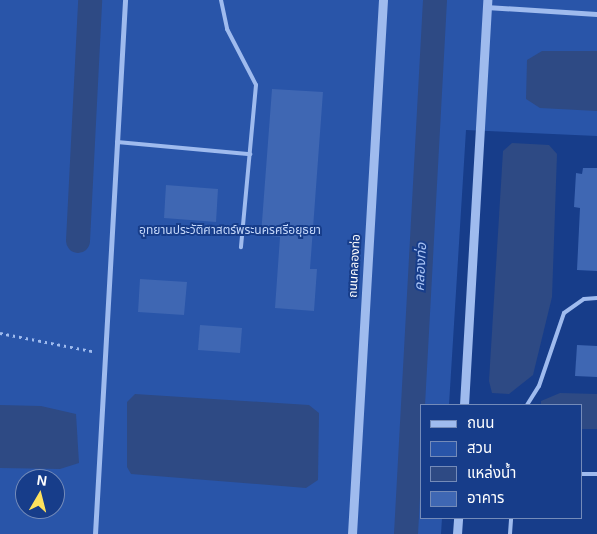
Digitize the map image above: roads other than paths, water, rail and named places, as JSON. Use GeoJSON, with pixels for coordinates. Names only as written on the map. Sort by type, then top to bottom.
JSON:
{"type":"FeatureCollection","features":[{"type":"Feature","properties":{"kind":"street"},"geometry":{"type":"LineString","coordinates":[[95,534],[125,0]]}},
{"type":"Feature","properties":{"kind":"street","name":"ถนนคลองท่อ"},"geometry":{"type":"LineString","coordinates":[[352,534],[383,0]]}},
{"type":"Feature","properties":{"kind":"street"},"geometry":{"type":"LineString","coordinates":[[464,404],[486,4],[597,14]]}},
{"type":"Feature","properties":{"kind":"street"},"geometry":{"type":"LineString","coordinates":[[457,534],[458,519]]}},
{"type":"Feature","properties":{"kind":"lane"},"geometry":{"type":"LineString","coordinates":[[221,0],[227,29],[256,85],[241,247]]}},
{"type":"Feature","properties":{"kind":"lane"},"geometry":{"type":"LineString","coordinates":[[117,142],[250,154]]}},
{"type":"Feature","properties":{"kind":"lane"},"geometry":{"type":"LineString","coordinates":[[529,404],[539,386],[564,314],[584,299],[597,298]]}},
{"type":"Feature","properties":{"kind":"lane"},"geometry":{"type":"LineString","coordinates":[[582,474],[597,474]]}},
{"type":"Feature","properties":{"kind":"lane"},"geometry":{"type":"LineString","coordinates":[[510,534],[511,519]]}},
{"type":"Feature","properties":{"kind":"water"},"geometry":{"type":"Polygon","coordinates":[[[542,51],[597,51],[597,111],[540,108],[526,99],[527,60],[542,51]]]}},
{"type":"Feature","properties":{"kind":"water"},"geometry":{"type":"Polygon","coordinates":[[[512,143],[549,145],[557,154],[552,297],[533,375],[509,394],[492,393],[489,381],[503,151],[512,143]]]}},
{"type":"Feature","properties":{"kind":"water"},"geometry":{"type":"Polygon","coordinates":[[[560,393],[597,394],[597,429],[582,429],[582,404],[541,404],[541,401],[560,393]]]}},
{"type":"Feature","properties":{"kind":"water"},"geometry":{"type":"Polygon","coordinates":[[[135,394],[309,405],[319,413],[318,480],[306,488],[131,474],[127,467],[127,402],[135,394]]]}},
{"type":"Feature","properties":{"kind":"water"},"geometry":{"type":"Polygon","coordinates":[[[0,405],[41,406],[76,414],[79,463],[60,469],[0,468],[0,405]]]}},
{"type":"Feature","properties":{"kind":"waterway"},"geometry":{"type":"LineString","coordinates":[[78,241],[90,0]]}},
{"type":"Feature","properties":{"kind":"waterway","name":"คลองท่อ"},"geometry":{"type":"LineString","coordinates":[[406,534],[435,0]]}},
{"type":"Feature","properties":{"kind":"park label","name":"อุทยานประวัติศาสตร์พระนครศรีอยุธยา"},"geometry":{"type":"Point","coordinates":[230,231]}}]}
